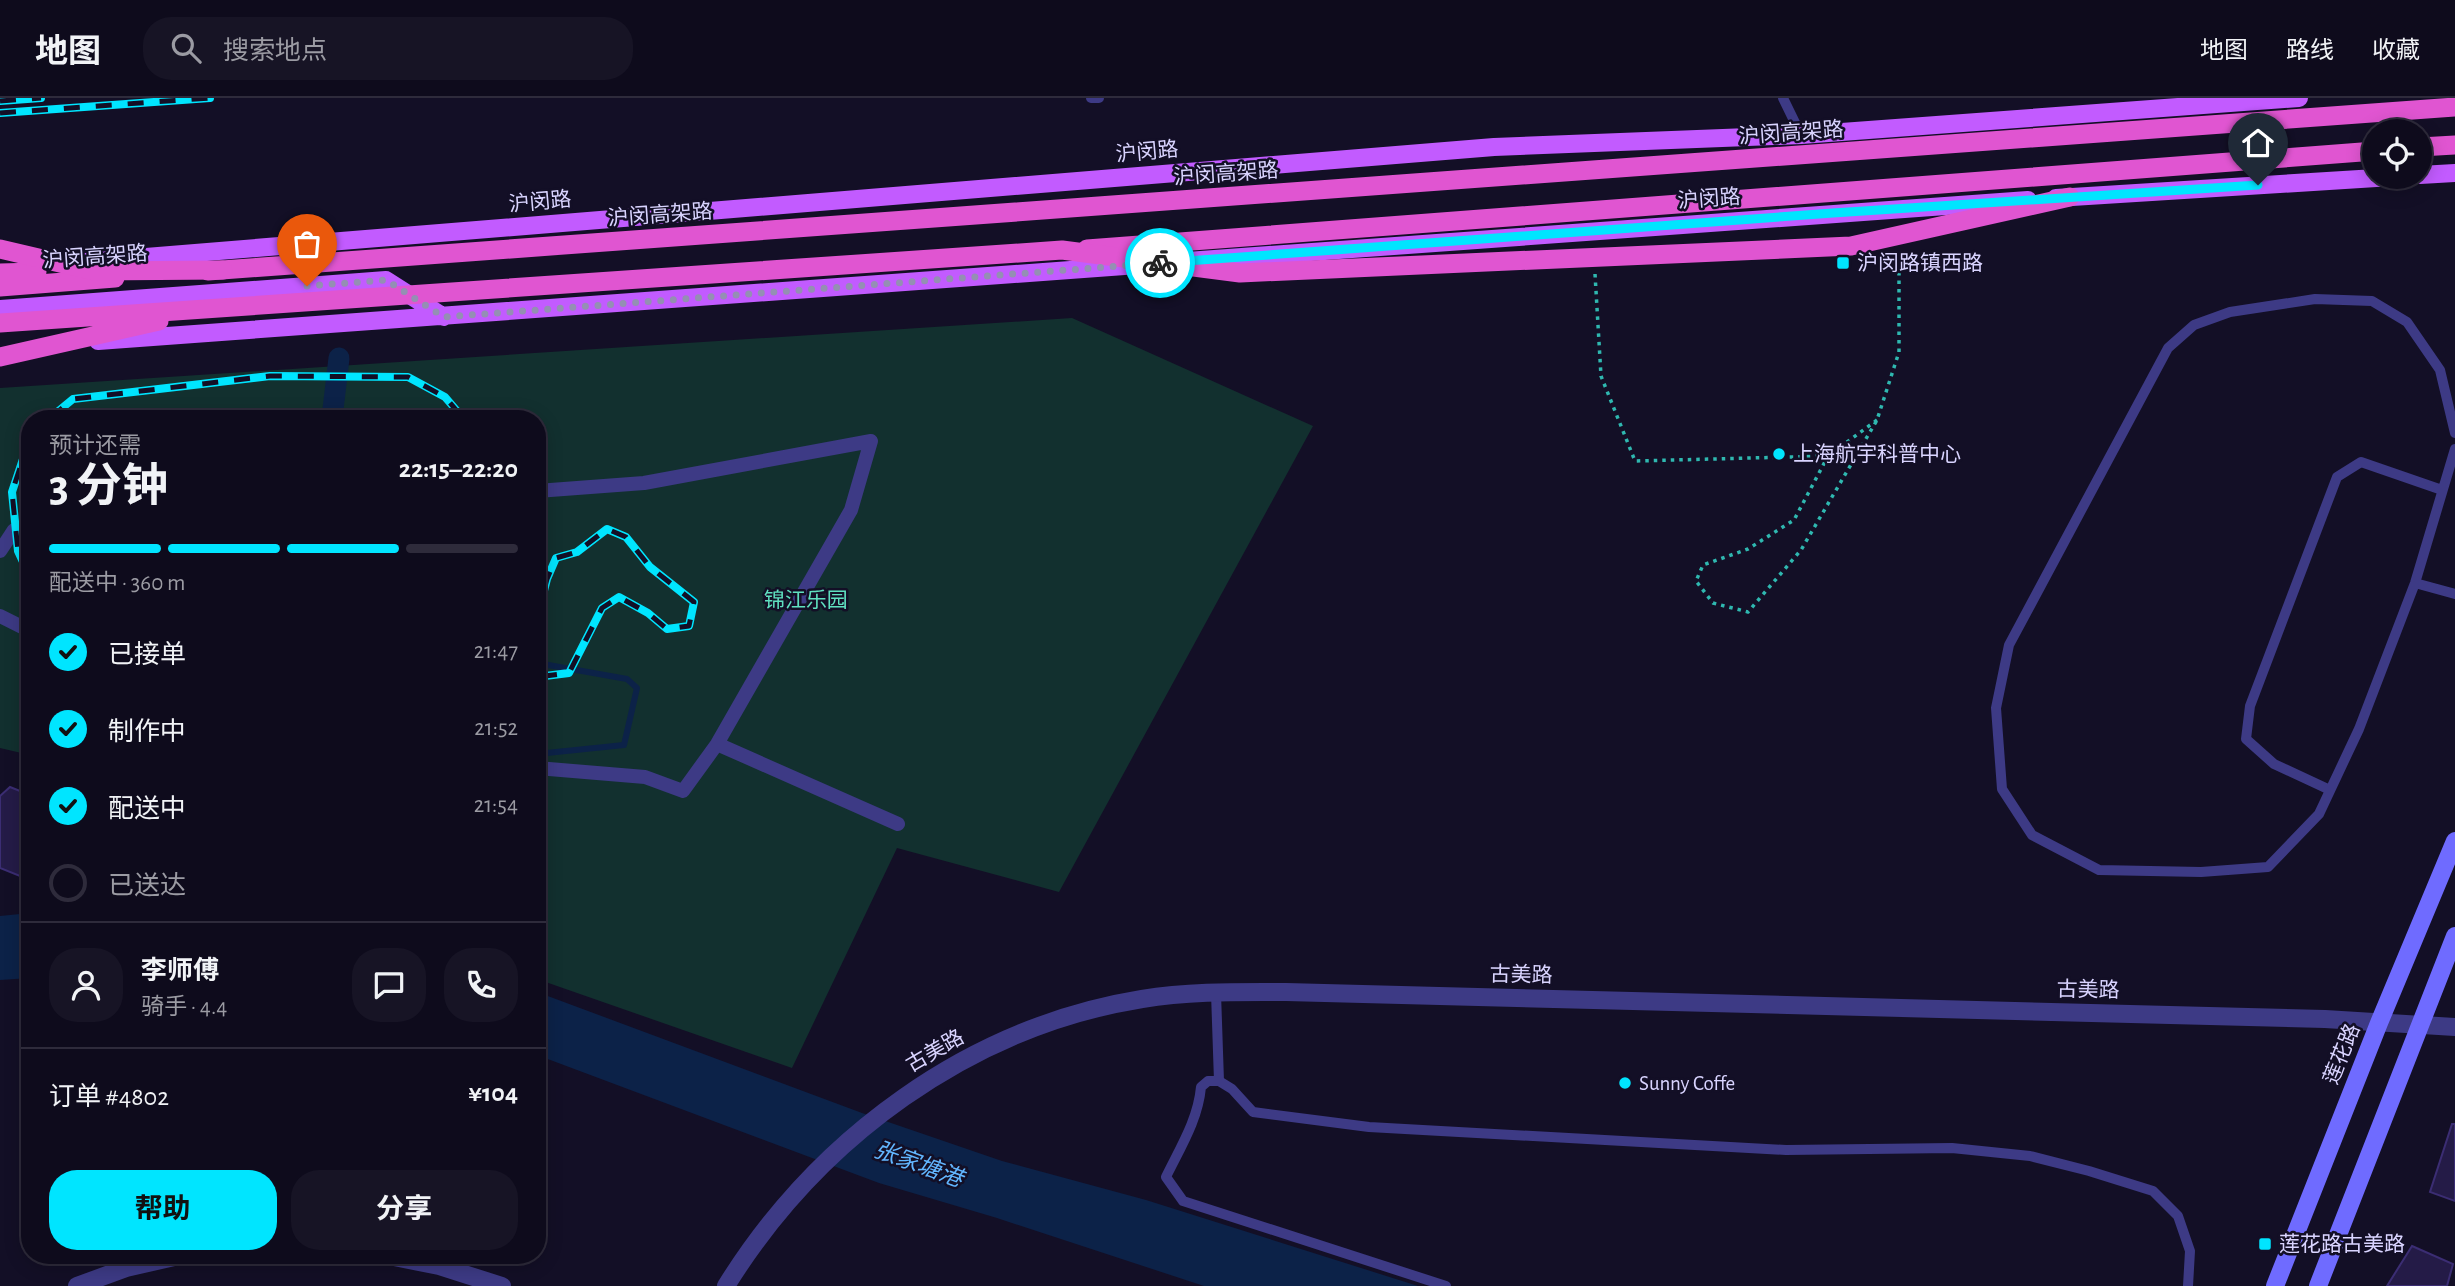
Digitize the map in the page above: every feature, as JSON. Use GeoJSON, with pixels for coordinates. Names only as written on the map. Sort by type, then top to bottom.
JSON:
{"type":"FeatureCollection","features":[{"type":"Feature","properties":{"kind":"highway","name":"沪闵高架路"},"geometry":{"type":"LineString","coordinates":[[0,287],[2455,107]]}},
{"type":"Feature","properties":{"kind":"highway"},"geometry":{"type":"LineString","coordinates":[[2432,146],[2455,145]]}},
{"type":"Feature","properties":{"kind":"highway"},"geometry":{"type":"LineString","coordinates":[[0,323],[226,299],[1062,250],[2362,152]]}},
{"type":"Feature","properties":{"kind":"highway"},"geometry":{"type":"LineString","coordinates":[[1062,250],[1240,273],[1851,246],[2070,198]]}},
{"type":"Feature","properties":{"kind":"highway"},"geometry":{"type":"LineString","coordinates":[[0,249],[94,271]]}},
{"type":"Feature","properties":{"kind":"highway"},"geometry":{"type":"LineString","coordinates":[[0,271],[223,270]]}},
{"type":"Feature","properties":{"kind":"highway"},"geometry":{"type":"LineString","coordinates":[[0,357],[226,299]]}},
{"type":"Feature","properties":{"kind":"main road","name":"沪闵路"},"geometry":{"type":"LineString","coordinates":[[0,271],[1494,147],[1801,135],[2299,98]]}},
{"type":"Feature","properties":{"kind":"main road"},"geometry":{"type":"LineString","coordinates":[[2432,174],[2455,173]]}},
{"type":"Feature","properties":{"kind":"main road","name":"沪闵路"},"geometry":{"type":"LineString","coordinates":[[0,348],[1833,213],[2362,179]]}},
{"type":"Feature","properties":{"kind":"main road"},"geometry":{"type":"LineString","coordinates":[[0,309],[226,299],[386,280],[444,317]]}},
{"type":"Feature","properties":{"kind":"main road","name":"莲花路"},"geometry":{"type":"LineString","coordinates":[[2275,1286],[2379,1023],[2455,841]]}},
{"type":"Feature","properties":{"kind":"main road"},"geometry":{"type":"LineString","coordinates":[[2318,1286],[2455,936]]}},
{"type":"Feature","properties":{"kind":"street"},"geometry":{"type":"LineString","coordinates":[[546,490],[644,483],[871,441],[851,510],[717,744],[683,791],[645,777],[546,769]]}},
{"type":"Feature","properties":{"kind":"street"},"geometry":{"type":"LineString","coordinates":[[0,551],[14,530],[21,530]]}},
{"type":"Feature","properties":{"kind":"street"},"geometry":{"type":"LineString","coordinates":[[0,616],[21,626]]}},
{"type":"Feature","properties":{"kind":"street"},"geometry":{"type":"LineString","coordinates":[[717,744],[898,824]]}},
{"type":"Feature","properties":{"kind":"street","name":"古美路"},"geometry":{"type":"LineString","coordinates":[[726,1286],[747,1251],[810,1177],[896,1102],[929,1079],[968,1056],[1023,1032],[1077,1014],[1142,999],[1216,993],[1286,992],[2325,1019],[2455,1027]]}},
{"type":"Feature","properties":{"kind":"street"},"geometry":{"type":"LineString","coordinates":[[78,1286],[144,1264]]}},
{"type":"Feature","properties":{"kind":"street"},"geometry":{"type":"LineString","coordinates":[[429,1264],[502,1286]]}},
{"type":"Feature","properties":{"kind":"lane"},"geometry":{"type":"LineString","coordinates":[[1091,98],[1099,98]]}},
{"type":"Feature","properties":{"kind":"lane"},"geometry":{"type":"LineString","coordinates":[[1783,98],[1801,135]]}},
{"type":"Feature","properties":{"kind":"lane"},"geometry":{"type":"LineString","coordinates":[[2455,433],[2440,370],[2407,322],[2372,301],[2315,299],[2230,312],[2194,325],[2168,348],[2009,645],[1997,708],[2001,789],[2032,835],[2099,870],[2201,872],[2268,867],[2319,814],[2360,729],[2414,583],[2455,449]]}},
{"type":"Feature","properties":{"kind":"lane"},"geometry":{"type":"LineString","coordinates":[[2330,790],[2274,764],[2246,739],[2250,706],[2337,477],[2361,463],[2442,490]]}},
{"type":"Feature","properties":{"kind":"lane"},"geometry":{"type":"LineString","coordinates":[[2414,583],[2455,594]]}},
{"type":"Feature","properties":{"kind":"lane"},"geometry":{"type":"LineString","coordinates":[[1216,993],[1219,1081]]}},
{"type":"Feature","properties":{"kind":"lane"},"geometry":{"type":"LineString","coordinates":[[1446,1286],[1183,1201],[1166,1177],[1190,1129],[1199,1104],[1200,1087],[1208,1081],[1219,1081],[1232,1089],[1253,1112],[1370,1127],[1786,1150],[1952,1148],[2030,1156],[2153,1191],[2178,1216],[2190,1251],[2188,1286]]}},
{"type":"Feature","properties":{"kind":"path"},"geometry":{"type":"LineString","coordinates":[[1877,420],[1828,456],[1794,520],[1748,549],[1703,565],[1696,582],[1713,603],[1748,612],[1801,550],[1877,420],[1899,352],[1899,248]]}},
{"type":"Feature","properties":{"kind":"path"},"geometry":{"type":"LineString","coordinates":[[1595,269],[1601,376],[1635,461],[1828,456]]}},
{"type":"Feature","properties":{"kind":"green space","name":"锦江乐园"},"geometry":{"type":"Polygon","coordinates":[[[1072,318],[1313,426],[1059,892],[897,848],[792,1068],[546,982],[546,410],[21,410],[21,753],[0,748],[0,388],[1072,318]]]}},
{"type":"Feature","properties":{"kind":"water"},"geometry":{"type":"Polygon","coordinates":[[[21,914],[21,979],[0,980],[0,916],[21,914]]]}},
{"type":"Feature","properties":{"kind":"water","name":"张家塘港"},"geometry":{"type":"Polygon","coordinates":[[[546,995],[862,1113],[1002,1161],[1146,1200],[1418,1286],[1204,1286],[997,1218],[879,1183],[546,1058],[546,995]]]}},
{"type":"Feature","properties":{"kind":"building"},"geometry":{"type":"Polygon","coordinates":[[[10,787],[21,791],[21,876],[0,868],[0,796],[10,787]]]}},
{"type":"Feature","properties":{"kind":"building"},"geometry":{"type":"Polygon","coordinates":[[[2452,1124],[2455,1124],[2455,1201],[2430,1192],[2452,1124]]]}},
{"type":"Feature","properties":{"kind":"building"},"geometry":{"type":"Polygon","coordinates":[[[2412,1246],[2453,1264],[2447,1286],[2387,1286],[2412,1246]]]}},
{"type":"Feature","properties":{"kind":"waterway"},"geometry":{"type":"LineString","coordinates":[[333,410],[339,358]]}},
{"type":"Feature","properties":{"kind":"waterway"},"geometry":{"type":"LineString","coordinates":[[546,665],[627,679],[637,688],[624,745],[546,753]]}},
{"type":"Feature","properties":{"kind":"railway"},"geometry":{"type":"LineString","coordinates":[[0,101],[41,98]]}},
{"type":"Feature","properties":{"kind":"railway"},"geometry":{"type":"LineString","coordinates":[[0,113],[210,98]]}},
{"type":"Feature","properties":{"kind":"railway"},"geometry":{"type":"LineString","coordinates":[[60,410],[73,399],[270,376],[408,377],[445,397],[456,410]]}},
{"type":"Feature","properties":{"kind":"railway"},"geometry":{"type":"LineString","coordinates":[[21,465],[12,492],[21,558]]}},
{"type":"Feature","properties":{"kind":"railway"},"geometry":{"type":"LineString","coordinates":[[546,583],[556,558],[577,552],[607,529],[626,537],[650,567],[694,602],[689,626],[667,629],[648,613],[619,597],[602,608],[569,673],[546,676]]}},
{"type":"Feature","properties":{"kind":"way so far"},"geometry":{"type":"LineString","coordinates":[[307,286],[386,280],[444,317],[1160,263]]}},
{"type":"Feature","properties":{"kind":"place","name":"沪闵路镇西路"},"geometry":{"type":"Point","coordinates":[1843,263]}},
{"type":"Feature","properties":{"kind":"place","name":"上海航宇科普中心"},"geometry":{"type":"Point","coordinates":[1779,454]}},
{"type":"Feature","properties":{"kind":"place","name":"Sunny Coffe"},"geometry":{"type":"Point","coordinates":[1625,1083]}},
{"type":"Feature","properties":{"kind":"place","name":"莲花路古美路"},"geometry":{"type":"Point","coordinates":[2265,1244]}},
{"type":"Feature","properties":{"kind":"route"},"geometry":{"type":"LineString","coordinates":[[1160,263],[1833,213],[2258,185]]}}]}
